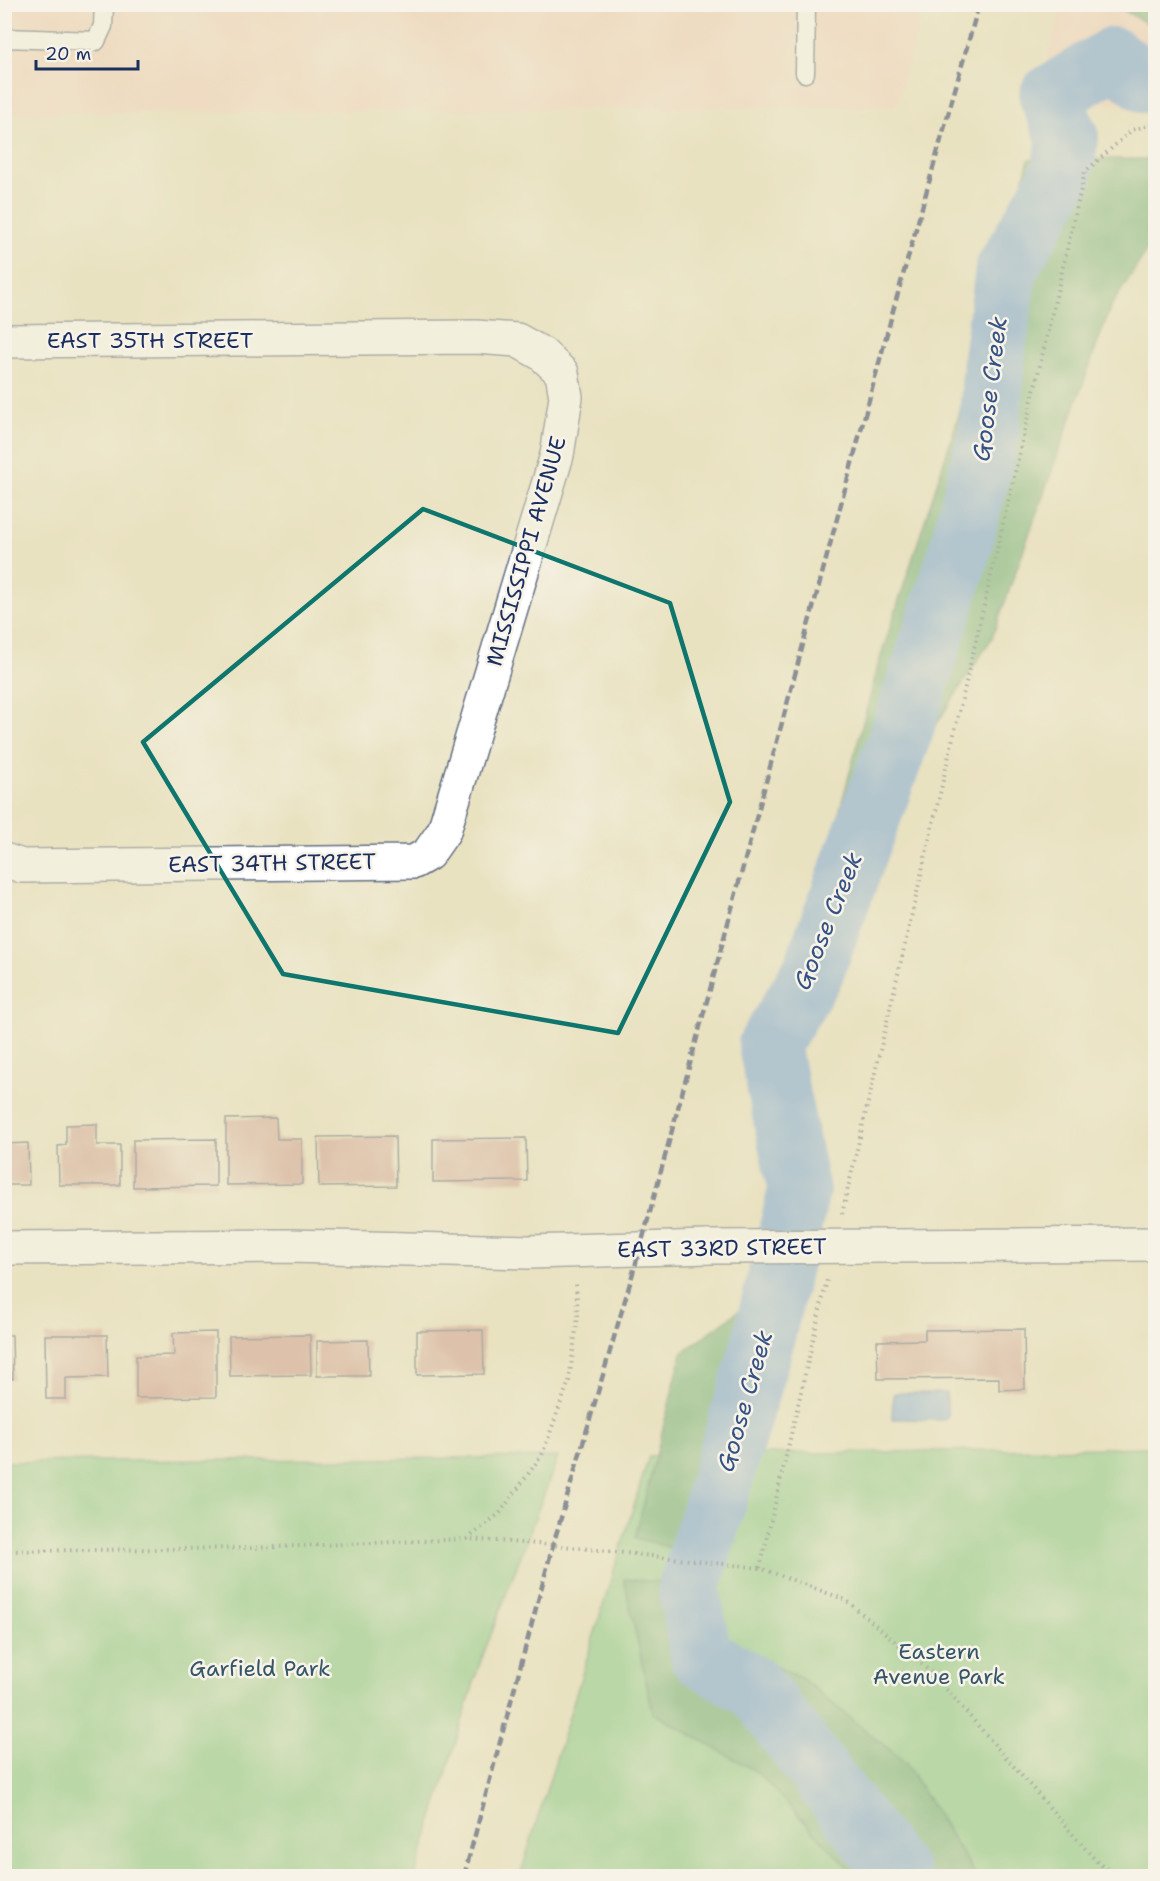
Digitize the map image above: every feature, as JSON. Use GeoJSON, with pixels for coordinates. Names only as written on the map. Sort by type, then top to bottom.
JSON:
{"type":"FeatureCollection","features":[{"type":"Feature","properties":{"kind":"street","name":"MISSISSIPPI AVENUE"},"geometry":{"type":"LineString","coordinates":[[295,338],[476,337],[517,340],[542,354],[562,373],[566,397],[557,455],[468,751]]}},
{"type":"Feature","properties":{"kind":"street","name":"EAST 35TH STREET"},"geometry":{"type":"LineString","coordinates":[[4,341],[295,338]]}},
{"type":"Feature","properties":{"kind":"street","name":"EAST 34TH STREET"},"geometry":{"type":"LineString","coordinates":[[4,860],[22,866],[414,862],[428,854],[444,831],[468,751]]}},
{"type":"Feature","properties":{"kind":"street","name":"EAST 33RD STREET"},"geometry":{"type":"LineString","coordinates":[[4,1248],[289,1246],[575,1251],[709,1247],[1155,1244]]}},
{"type":"Feature","properties":{"kind":"lane"},"geometry":{"type":"LineString","coordinates":[[4,38],[96,40],[103,26],[104,4]]}},
{"type":"Feature","properties":{"kind":"lane"},"geometry":{"type":"LineString","coordinates":[[805,73],[806,4]]}},
{"type":"Feature","properties":{"kind":"path"},"geometry":{"type":"LineString","coordinates":[[841,1219],[1085,172],[1132,130],[1155,123]]}},
{"type":"Feature","properties":{"kind":"path"},"geometry":{"type":"LineString","coordinates":[[467,1539],[500,1513],[542,1455],[569,1382],[578,1315],[575,1251]]}},
{"type":"Feature","properties":{"kind":"path"},"geometry":{"type":"LineString","coordinates":[[760,1568],[828,1277]]}},
{"type":"Feature","properties":{"kind":"path"},"geometry":{"type":"LineString","coordinates":[[4,1551],[250,1548],[467,1539],[552,1545],[760,1568],[846,1600],[932,1672],[1098,1863],[1119,1876]]}},
{"type":"Feature","properties":{"kind":"highlighted area"},"geometry":{"type":"Polygon","coordinates":[[[423,509],[670,603],[730,802],[618,1033],[283,974],[143,742],[423,509]]]}},
{"type":"Feature","properties":{"kind":"shaded area"},"geometry":{"type":"Polygon","coordinates":[[[4,5],[924,5],[896,106],[5,114],[4,5]]]}},
{"type":"Feature","properties":{"kind":"shaded area"},"geometry":{"type":"Polygon","coordinates":[[[1063,5],[1155,5],[1155,104],[1033,105],[1063,5]]]}},
{"type":"Feature","properties":{"kind":"green space"},"geometry":{"type":"Polygon","coordinates":[[[1114,5],[1155,5],[1155,28],[1114,5]]]}},
{"type":"Feature","properties":{"kind":"green space"},"geometry":{"type":"Polygon","coordinates":[[[1029,159],[1155,159],[1155,238],[1111,306],[992,638],[857,848],[839,813],[879,662],[958,418],[1029,159]]]}},
{"type":"Feature","properties":{"kind":"green space"},"geometry":{"type":"Polygon","coordinates":[[[753,1300],[679,1550],[635,1538],[682,1353],[753,1300]]]}},
{"type":"Feature","properties":{"kind":"green space","name":"Eastern Avenue Park"},"geometry":{"type":"Polygon","coordinates":[[[1155,1447],[1155,1876],[520,1876],[649,1456],[1155,1447]]]}},
{"type":"Feature","properties":{"kind":"green space","name":"Garfield Park"},"geometry":{"type":"Polygon","coordinates":[[[558,1457],[479,1666],[415,1876],[5,1876],[5,1462],[558,1457]]]}},
{"type":"Feature","properties":{"kind":"green space"},"geometry":{"type":"Polygon","coordinates":[[[624,1579],[717,1586],[729,1644],[802,1679],[905,1762],[976,1876],[856,1876],[757,1772],[653,1713],[624,1579]]]}},
{"type":"Feature","properties":{"kind":"water"},"geometry":{"type":"Polygon","coordinates":[[[895,1393],[946,1393],[948,1417],[945,1420],[892,1419],[895,1393]]]}},
{"type":"Feature","properties":{"kind":"building"},"geometry":{"type":"Polygon","coordinates":[[[276,1118],[277,1139],[302,1139],[302,1184],[226,1185],[226,1119],[276,1118]]]}},
{"type":"Feature","properties":{"kind":"building"},"geometry":{"type":"Polygon","coordinates":[[[97,1124],[97,1145],[120,1145],[120,1185],[59,1185],[58,1146],[66,1145],[66,1125],[97,1124]]]}},
{"type":"Feature","properties":{"kind":"building"},"geometry":{"type":"Polygon","coordinates":[[[395,1136],[396,1186],[319,1187],[318,1137],[395,1136]]]}},
{"type":"Feature","properties":{"kind":"building"},"geometry":{"type":"Polygon","coordinates":[[[526,1138],[527,1181],[433,1182],[433,1139],[526,1138]]]}},
{"type":"Feature","properties":{"kind":"building"},"geometry":{"type":"Polygon","coordinates":[[[216,1139],[216,1186],[133,1187],[133,1140],[216,1139]]]}},
{"type":"Feature","properties":{"kind":"building"},"geometry":{"type":"Polygon","coordinates":[[[28,1143],[29,1185],[4,1185],[4,1144],[28,1143]]]}},
{"type":"Feature","properties":{"kind":"building"},"geometry":{"type":"Polygon","coordinates":[[[1024,1329],[1025,1389],[999,1390],[999,1378],[878,1379],[877,1341],[925,1340],[925,1330],[1024,1329]]]}},
{"type":"Feature","properties":{"kind":"building"},"geometry":{"type":"Polygon","coordinates":[[[483,1330],[484,1374],[417,1375],[417,1331],[483,1330]]]}},
{"type":"Feature","properties":{"kind":"building"},"geometry":{"type":"Polygon","coordinates":[[[216,1332],[216,1397],[136,1398],[136,1356],[174,1355],[173,1333],[216,1332]]]}},
{"type":"Feature","properties":{"kind":"building"},"geometry":{"type":"Polygon","coordinates":[[[4,1335],[12,1335],[13,1379],[4,1379],[4,1335]]]}},
{"type":"Feature","properties":{"kind":"building"},"geometry":{"type":"Polygon","coordinates":[[[45,1335],[107,1335],[108,1377],[66,1378],[66,1399],[46,1399],[45,1335]]]}},
{"type":"Feature","properties":{"kind":"building"},"geometry":{"type":"Polygon","coordinates":[[[310,1335],[311,1375],[230,1376],[229,1336],[310,1335]]]}},
{"type":"Feature","properties":{"kind":"building"},"geometry":{"type":"Polygon","coordinates":[[[368,1340],[369,1376],[317,1376],[317,1341],[368,1340]]]}},
{"type":"Feature","properties":{"kind":"waterway","name":"Goose Creek"},"geometry":{"type":"LineString","coordinates":[[899,1876],[755,1688],[701,1656],[689,1589],[761,1349],[799,1191],[769,1045],[812,974],[903,728],[958,557],[989,434],[994,358],[1006,270],[1061,175],[1068,138],[1050,96],[1113,58],[1146,82],[1156,79]]}},
{"type":"Feature","properties":{"kind":"railway"},"geometry":{"type":"LineString","coordinates":[[464,1876],[553,1545],[640,1249],[893,311],[979,4]]}}]}
